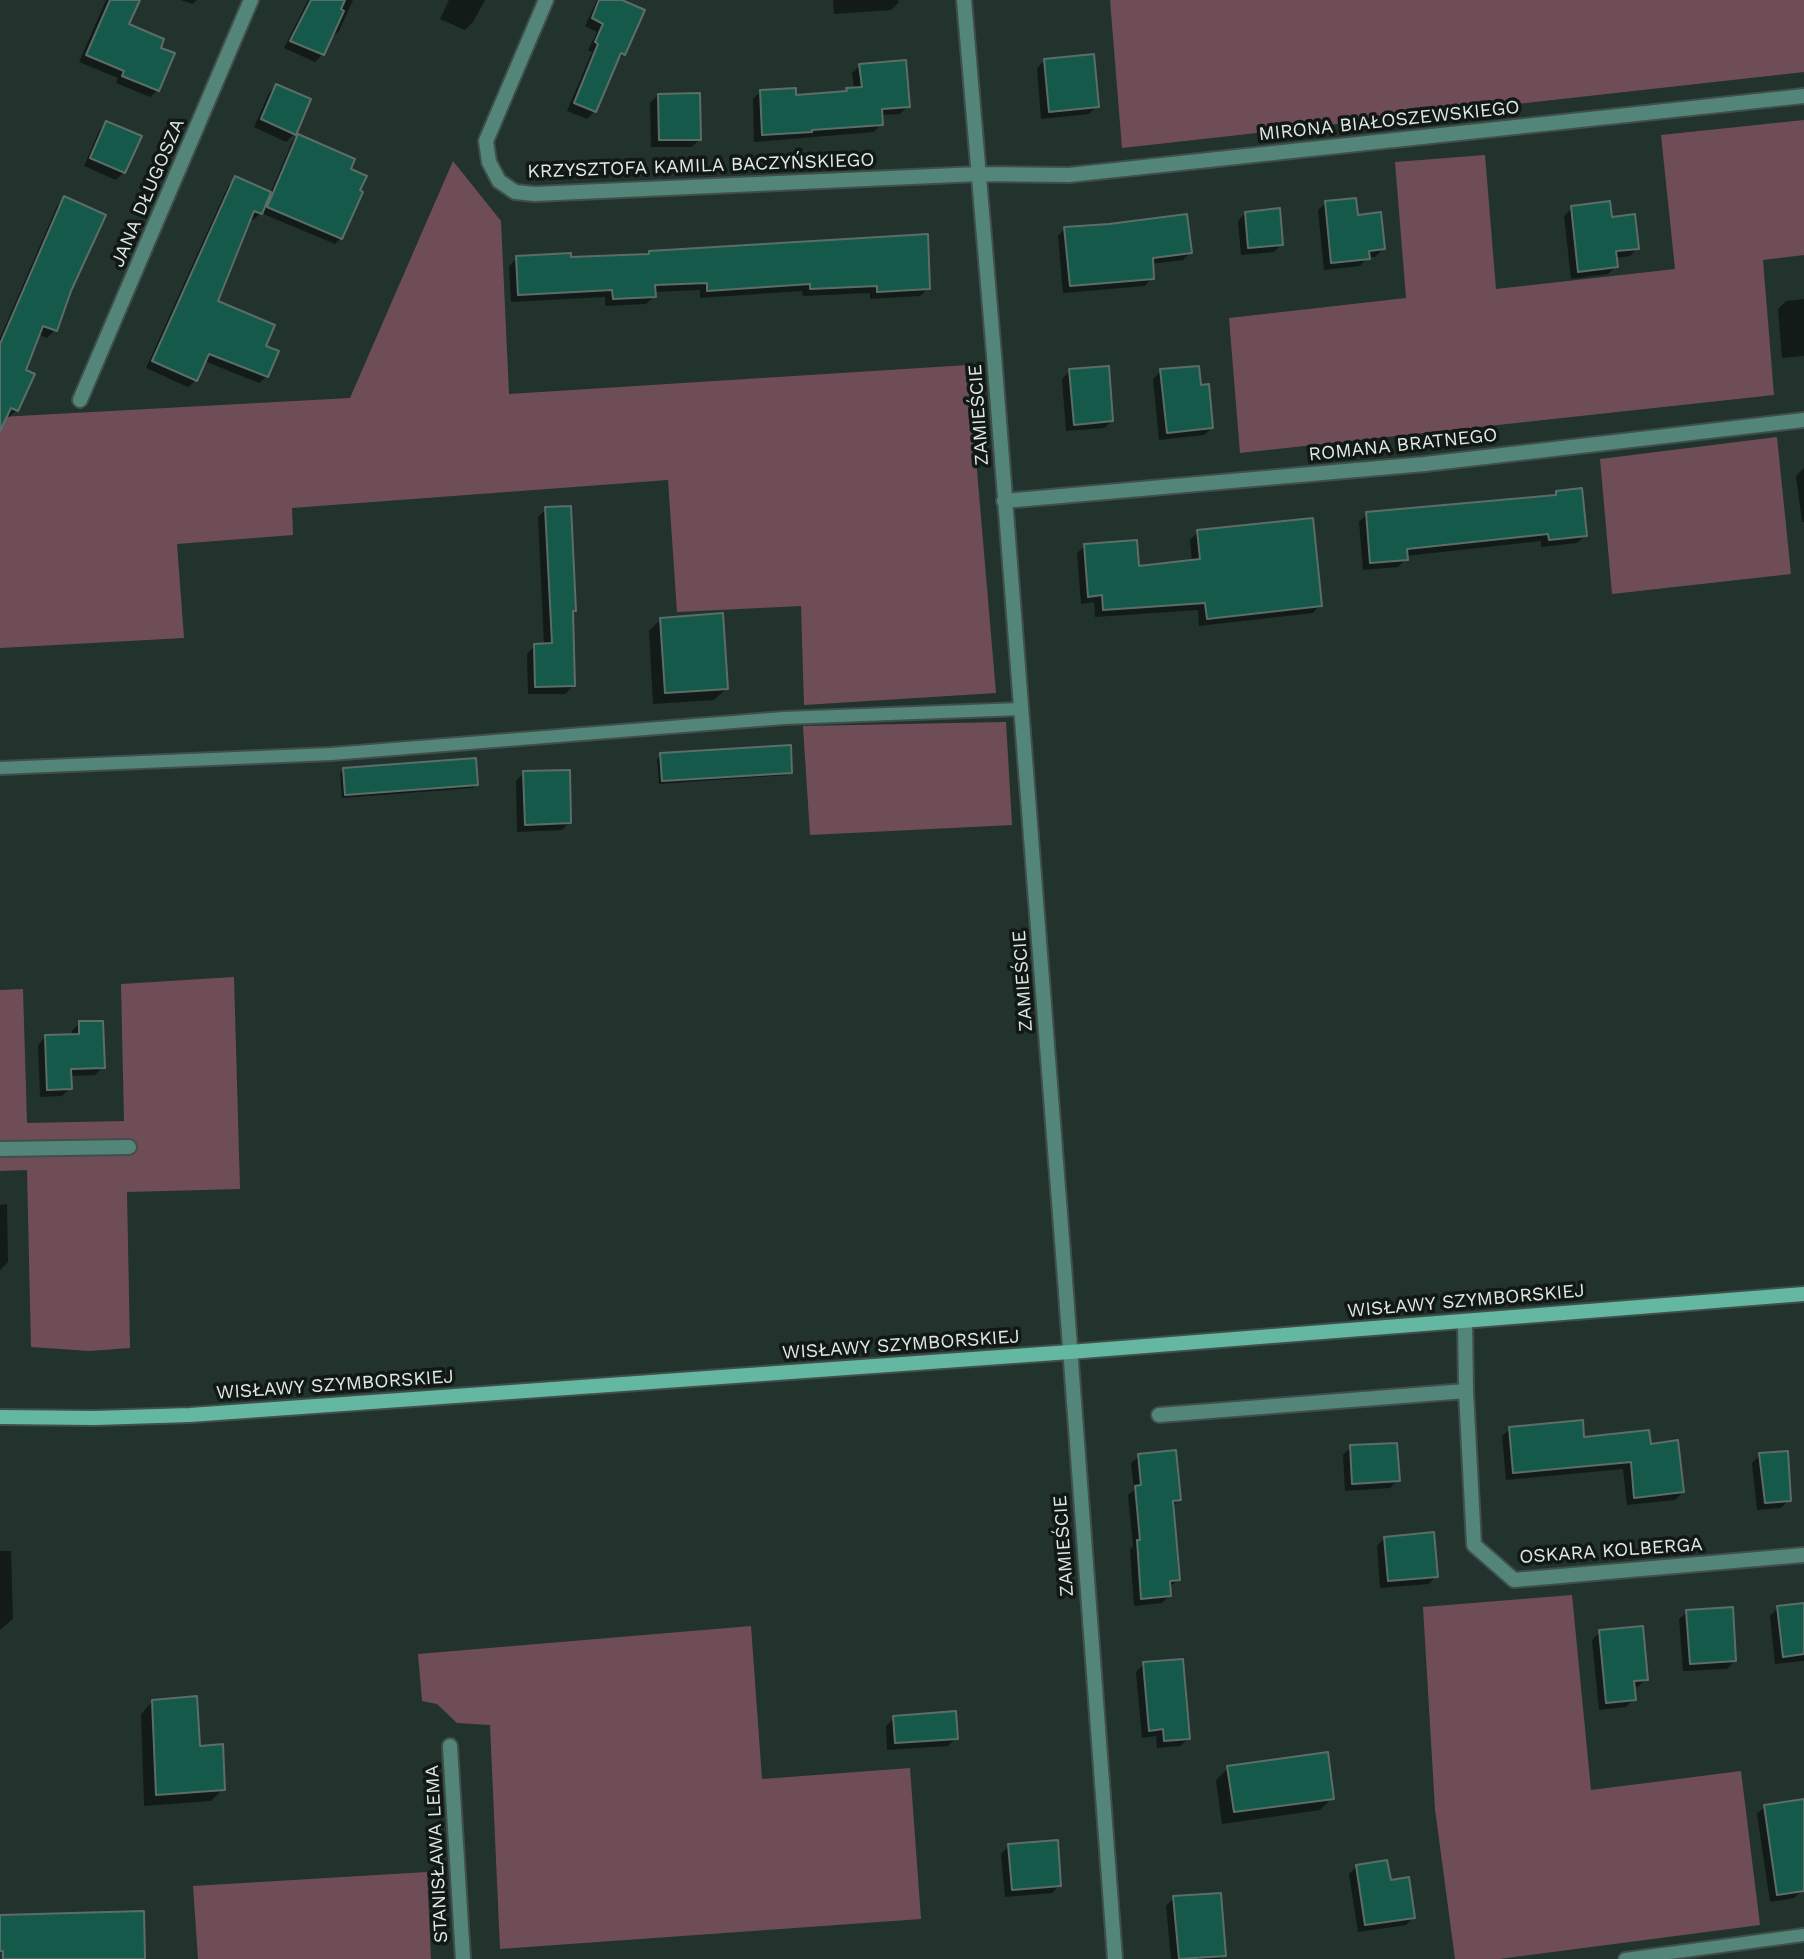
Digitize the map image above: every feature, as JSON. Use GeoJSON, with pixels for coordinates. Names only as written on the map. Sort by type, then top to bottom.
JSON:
{"type":"FeatureCollection","features":[{"type":"Feature","properties":{"kind":"main road","name":"WISŁAWY SZYMBORSKIEJ"},"geometry":{"type":"LineString","coordinates":[[0,1418],[190,1415],[1070,1352],[1804,1294]]}},
{"type":"Feature","properties":{"kind":"street","name":"JANA DŁUGOSZA"},"geometry":{"type":"LineString","coordinates":[[80,400],[251,0]]}},
{"type":"Feature","properties":{"kind":"street","name":"KRZYSZTOFA KAMILA BACZYŃSKIEGO"},"geometry":{"type":"LineString","coordinates":[[546,0],[486,141],[489,162],[499,181],[515,192],[535,194],[978,174]]}},
{"type":"Feature","properties":{"kind":"street","name":"ZAMIEŚCIE"},"geometry":{"type":"LineString","coordinates":[[964,0],[1021,709],[1115,1959]]}},
{"type":"Feature","properties":{"kind":"street","name":"MIRONA BIAŁOSZEWSKIEGO"},"geometry":{"type":"LineString","coordinates":[[978,174],[1069,175],[1804,96]]}},
{"type":"Feature","properties":{"kind":"street","name":"ROMANA BRATNEGO"},"geometry":{"type":"LineString","coordinates":[[1004,501],[1425,464],[1804,420]]}},
{"type":"Feature","properties":{"kind":"street"},"geometry":{"type":"LineString","coordinates":[[0,1149],[129,1147]]}},
{"type":"Feature","properties":{"kind":"street","name":"OSKARA KOLBERGA"},"geometry":{"type":"LineString","coordinates":[[1465,1322],[1474,1545],[1514,1580],[1804,1555]]}},
{"type":"Feature","properties":{"kind":"street"},"geometry":{"type":"LineString","coordinates":[[1159,1415],[1466,1391]]}},
{"type":"Feature","properties":{"kind":"street","name":"STANISŁAWA LEMA"},"geometry":{"type":"LineString","coordinates":[[450,1746],[463,1959]]}},
{"type":"Feature","properties":{"kind":"lane"},"geometry":{"type":"LineString","coordinates":[[0,768],[331,754],[784,718],[1021,709]]}},
{"type":"Feature","properties":{"kind":"lane"},"geometry":{"type":"LineString","coordinates":[[1625,1959],[1804,1935]]}},
{"type":"Feature","properties":{"kind":"shaded area"},"geometry":{"type":"Polygon","coordinates":[[[1110,0],[1804,0],[1804,72],[1122,148],[1110,0]]]}},
{"type":"Feature","properties":{"kind":"shaded area"},"geometry":{"type":"Polygon","coordinates":[[[1804,120],[1804,255],[1763,260],[1774,395],[1240,453],[1229,318],[1406,298],[1395,162],[1485,155],[1496,289],[1675,269],[1661,135],[1804,120]]]}},
{"type":"Feature","properties":{"kind":"shaded area"},"geometry":{"type":"Polygon","coordinates":[[[453,161],[501,221],[509,394],[968,365],[996,693],[804,705],[801,606],[677,612],[668,480],[292,508],[293,535],[177,544],[184,638],[0,648],[0,417],[350,398],[453,161]]]}},
{"type":"Feature","properties":{"kind":"shaded area"},"geometry":{"type":"Polygon","coordinates":[[[1777,437],[1791,574],[1612,594],[1600,459],[1777,437]]]}},
{"type":"Feature","properties":{"kind":"shaded area"},"geometry":{"type":"Polygon","coordinates":[[[1006,722],[1012,825],[810,835],[803,726],[1006,722]]]}},
{"type":"Feature","properties":{"kind":"shaded area"},"geometry":{"type":"Polygon","coordinates":[[[234,977],[240,1189],[127,1192],[130,1348],[89,1351],[31,1347],[27,1170],[0,1171],[0,990],[23,989],[27,1123],[124,1121],[121,984],[234,977]]]}},
{"type":"Feature","properties":{"kind":"shaded area"},"geometry":{"type":"Polygon","coordinates":[[[1572,1595],[1591,1790],[1741,1771],[1760,1925],[1499,1959],[1455,1959],[1435,1809],[1423,1607],[1572,1595]]]}},
{"type":"Feature","properties":{"kind":"shaded area"},"geometry":{"type":"Polygon","coordinates":[[[751,1626],[762,1779],[910,1768],[921,1919],[500,1949],[490,1725],[457,1723],[437,1704],[422,1701],[418,1654],[751,1626]]]}},
{"type":"Feature","properties":{"kind":"shaded area"},"geometry":{"type":"Polygon","coordinates":[[[427,1872],[431,1959],[198,1959],[193,1886],[427,1872]]]}},
{"type":"Feature","properties":{"kind":"building"},"geometry":{"type":"Polygon","coordinates":[[[110,0],[140,0],[129,24],[164,39],[161,48],[175,53],[159,91],[122,76],[124,71],[86,55],[110,0]]]}},
{"type":"Feature","properties":{"kind":"building"},"geometry":{"type":"Polygon","coordinates":[[[311,0],[345,0],[341,9],[344,11],[324,55],[290,41],[311,0]]]}},
{"type":"Feature","properties":{"kind":"building"},"geometry":{"type":"Polygon","coordinates":[[[599,0],[622,0],[645,10],[625,55],[621,53],[596,112],[574,103],[598,44],[595,42],[603,24],[592,18],[599,0]]]}},
{"type":"Feature","properties":{"kind":"building"},"geometry":{"type":"Polygon","coordinates":[[[1094,54],[1099,107],[1049,112],[1044,59],[1094,54]]]}},
{"type":"Feature","properties":{"kind":"building"},"geometry":{"type":"Polygon","coordinates":[[[906,60],[910,107],[882,109],[883,125],[762,135],[760,90],[796,88],[796,95],[847,91],[846,88],[862,87],[859,64],[906,60]]]}},
{"type":"Feature","properties":{"kind":"building"},"geometry":{"type":"Polygon","coordinates":[[[276,84],[311,99],[296,135],[261,119],[276,84]]]}},
{"type":"Feature","properties":{"kind":"building"},"geometry":{"type":"Polygon","coordinates":[[[700,93],[701,140],[659,140],[658,94],[700,93]]]}},
{"type":"Feature","properties":{"kind":"building"},"geometry":{"type":"Polygon","coordinates":[[[106,121],[142,136],[125,173],[90,158],[106,121]]]}},
{"type":"Feature","properties":{"kind":"building"},"geometry":{"type":"Polygon","coordinates":[[[298,134],[355,159],[351,169],[367,176],[360,190],[363,192],[342,239],[267,207],[298,134]]]}},
{"type":"Feature","properties":{"kind":"building"},"geometry":{"type":"Polygon","coordinates":[[[235,176],[271,192],[262,214],[254,211],[218,301],[275,325],[266,346],[279,351],[268,377],[209,354],[197,381],[152,361],[235,176]]]}},
{"type":"Feature","properties":{"kind":"building"},"geometry":{"type":"Polygon","coordinates":[[[64,196],[106,215],[71,291],[57,331],[43,326],[26,370],[35,374],[18,411],[11,408],[0,431],[0,344],[64,196]]]}},
{"type":"Feature","properties":{"kind":"building"},"geometry":{"type":"Polygon","coordinates":[[[1356,198],[1358,215],[1381,212],[1385,249],[1369,251],[1370,259],[1331,263],[1325,201],[1356,198]]]}},
{"type":"Feature","properties":{"kind":"building"},"geometry":{"type":"Polygon","coordinates":[[[1610,201],[1612,217],[1635,214],[1639,249],[1616,251],[1618,267],[1578,272],[1571,206],[1610,201]]]}},
{"type":"Feature","properties":{"kind":"building"},"geometry":{"type":"Polygon","coordinates":[[[1280,208],[1283,245],[1248,248],[1245,212],[1280,208]]]}},
{"type":"Feature","properties":{"kind":"building"},"geometry":{"type":"Polygon","coordinates":[[[1187,214],[1192,253],[1153,258],[1154,279],[1070,286],[1064,227],[1187,214]]]}},
{"type":"Feature","properties":{"kind":"building"},"geometry":{"type":"Polygon","coordinates":[[[928,234],[930,289],[877,292],[877,286],[810,289],[810,284],[707,291],[707,283],[655,285],[656,297],[613,299],[612,290],[518,295],[516,256],[571,253],[571,257],[649,254],[649,251],[928,234]]]}},
{"type":"Feature","properties":{"kind":"building"},"geometry":{"type":"Polygon","coordinates":[[[1109,366],[1113,421],[1074,425],[1069,369],[1109,366]]]}},
{"type":"Feature","properties":{"kind":"building"},"geometry":{"type":"Polygon","coordinates":[[[1199,366],[1201,385],[1209,384],[1213,428],[1167,433],[1160,369],[1199,366]]]}},
{"type":"Feature","properties":{"kind":"building"},"geometry":{"type":"Polygon","coordinates":[[[1582,488],[1587,536],[1549,540],[1548,534],[1407,549],[1408,560],[1370,563],[1366,512],[1556,495],[1556,491],[1582,488]]]}},
{"type":"Feature","properties":{"kind":"building"},"geometry":{"type":"Polygon","coordinates":[[[571,506],[576,611],[573,611],[575,686],[535,687],[534,644],[552,643],[545,507],[571,506]]]}},
{"type":"Feature","properties":{"kind":"building"},"geometry":{"type":"Polygon","coordinates":[[[1313,518],[1322,606],[1207,619],[1205,603],[1103,610],[1102,595],[1088,597],[1084,544],[1137,540],[1139,566],[1200,559],[1197,530],[1313,518]]]}},
{"type":"Feature","properties":{"kind":"building"},"geometry":{"type":"Polygon","coordinates":[[[723,613],[728,689],[665,693],[660,618],[723,613]]]}},
{"type":"Feature","properties":{"kind":"building"},"geometry":{"type":"Polygon","coordinates":[[[791,745],[792,773],[662,781],[660,753],[791,745]]]}},
{"type":"Feature","properties":{"kind":"building"},"geometry":{"type":"Polygon","coordinates":[[[476,758],[478,785],[345,795],[343,768],[476,758]]]}},
{"type":"Feature","properties":{"kind":"building"},"geometry":{"type":"Polygon","coordinates":[[[570,770],[571,823],[525,825],[523,771],[570,770]]]}},
{"type":"Feature","properties":{"kind":"building"},"geometry":{"type":"Polygon","coordinates":[[[79,1021],[103,1021],[105,1068],[71,1069],[72,1089],[47,1090],[45,1035],[79,1034],[79,1021]]]}},
{"type":"Feature","properties":{"kind":"building"},"geometry":{"type":"Polygon","coordinates":[[[1583,1420],[1584,1437],[1649,1430],[1651,1444],[1678,1440],[1684,1492],[1634,1498],[1631,1462],[1513,1473],[1509,1427],[1583,1420]]]}},
{"type":"Feature","properties":{"kind":"building"},"geometry":{"type":"Polygon","coordinates":[[[1397,1443],[1400,1481],[1352,1484],[1350,1445],[1397,1443]]]}},
{"type":"Feature","properties":{"kind":"building"},"geometry":{"type":"Polygon","coordinates":[[[1176,1450],[1181,1500],[1173,1501],[1180,1580],[1170,1581],[1171,1596],[1141,1599],[1137,1540],[1140,1540],[1135,1486],[1141,1485],[1138,1454],[1176,1450]]]}},
{"type":"Feature","properties":{"kind":"building"},"geometry":{"type":"Polygon","coordinates":[[[1788,1451],[1791,1501],[1765,1503],[1759,1453],[1788,1451]]]}},
{"type":"Feature","properties":{"kind":"building"},"geometry":{"type":"Polygon","coordinates":[[[1434,1532],[1438,1577],[1388,1581],[1384,1537],[1434,1532]]]}},
{"type":"Feature","properties":{"kind":"building"},"geometry":{"type":"Polygon","coordinates":[[[1804,1603],[1804,1654],[1783,1657],[1777,1606],[1804,1603]]]}},
{"type":"Feature","properties":{"kind":"building"},"geometry":{"type":"Polygon","coordinates":[[[1733,1607],[1736,1661],[1690,1664],[1686,1610],[1733,1607]]]}},
{"type":"Feature","properties":{"kind":"building"},"geometry":{"type":"Polygon","coordinates":[[[1643,1626],[1648,1680],[1634,1681],[1636,1700],[1606,1703],[1599,1630],[1643,1626]]]}},
{"type":"Feature","properties":{"kind":"building"},"geometry":{"type":"Polygon","coordinates":[[[1183,1659],[1190,1739],[1164,1741],[1163,1729],[1149,1731],[1143,1662],[1183,1659]]]}},
{"type":"Feature","properties":{"kind":"building"},"geometry":{"type":"Polygon","coordinates":[[[197,1696],[200,1746],[223,1744],[225,1790],[156,1795],[152,1700],[197,1696]]]}},
{"type":"Feature","properties":{"kind":"building"},"geometry":{"type":"Polygon","coordinates":[[[956,1711],[958,1739],[895,1743],[893,1716],[956,1711]]]}},
{"type":"Feature","properties":{"kind":"building"},"geometry":{"type":"Polygon","coordinates":[[[1328,1752],[1334,1799],[1234,1812],[1227,1766],[1328,1752]]]}},
{"type":"Feature","properties":{"kind":"building"},"geometry":{"type":"Polygon","coordinates":[[[1804,1799],[1804,1891],[1777,1895],[1764,1805],[1804,1799]]]}},
{"type":"Feature","properties":{"kind":"building"},"geometry":{"type":"Polygon","coordinates":[[[1058,1840],[1061,1886],[1012,1890],[1008,1844],[1058,1840]]]}},
{"type":"Feature","properties":{"kind":"building"},"geometry":{"type":"Polygon","coordinates":[[[1387,1860],[1391,1880],[1409,1877],[1415,1918],[1365,1925],[1356,1865],[1387,1860]]]}},
{"type":"Feature","properties":{"kind":"building"},"geometry":{"type":"Polygon","coordinates":[[[1221,1893],[1226,1956],[1179,1959],[1173,1896],[1221,1893]]]}},
{"type":"Feature","properties":{"kind":"building"},"geometry":{"type":"Polygon","coordinates":[[[144,1911],[145,1959],[3,1959],[3,1951],[0,1951],[0,1915],[144,1911]]]}}]}
